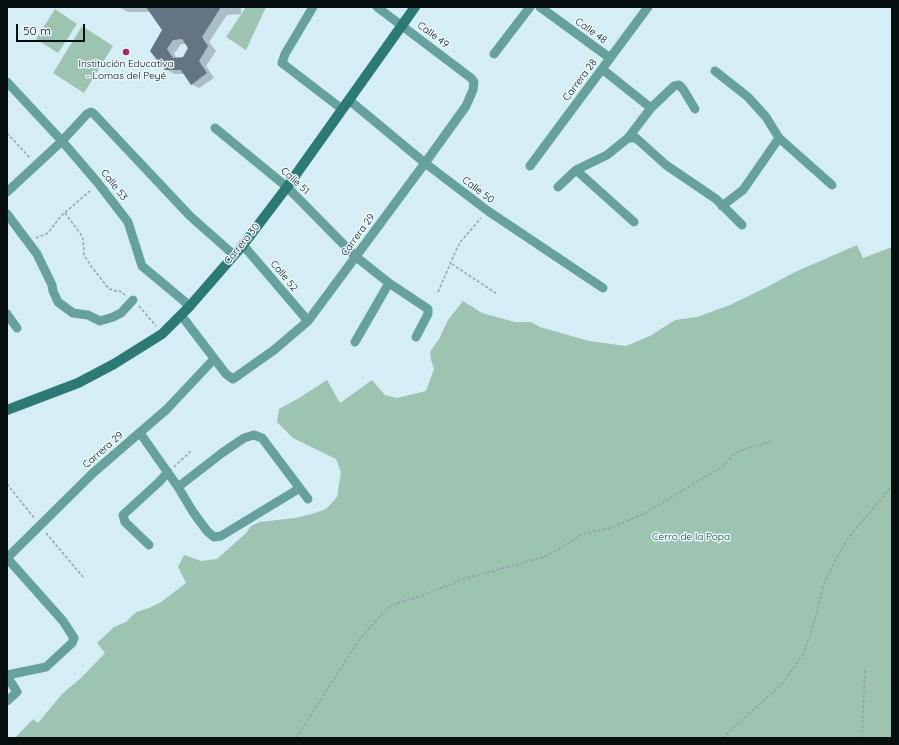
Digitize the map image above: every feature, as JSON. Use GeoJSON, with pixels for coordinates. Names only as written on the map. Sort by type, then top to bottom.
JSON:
{"type":"FeatureCollection","features":[{"type":"Feature","properties":{"kind":"street"},"geometry":{"type":"LineString","coordinates":[[313,7],[285,54],[282,63],[342,109]]}},
{"type":"Feature","properties":{"kind":"street","name":"Calle 49"},"geometry":{"type":"LineString","coordinates":[[377,7],[471,78],[474,82]]}},
{"type":"Feature","properties":{"kind":"street","name":"Carrera 30"},"geometry":{"type":"LineString","coordinates":[[7,410],[78,382],[114,364],[162,334],[189,307],[234,256],[287,187],[414,7]]}},
{"type":"Feature","properties":{"kind":"street"},"geometry":{"type":"LineString","coordinates":[[494,54],[530,7]]}},
{"type":"Feature","properties":{"kind":"street","name":"Calle 48"},"geometry":{"type":"LineString","coordinates":[[540,7],[610,58]]}},
{"type":"Feature","properties":{"kind":"street","name":"Carrera 28"},"geometry":{"type":"LineString","coordinates":[[530,166],[648,7]]}},
{"type":"Feature","properties":{"kind":"street"},"geometry":{"type":"LineString","coordinates":[[602,69],[651,108]]}},
{"type":"Feature","properties":{"kind":"street"},"geometry":{"type":"LineString","coordinates":[[715,71],[748,97],[766,117],[779,138],[832,185]]}},
{"type":"Feature","properties":{"kind":"street","name":"Calle 53"},"geometry":{"type":"LineString","coordinates":[[7,82],[98,182],[128,222],[142,266],[184,301],[189,307]]}},
{"type":"Feature","properties":{"kind":"street","name":"Carrera 29"},"geometry":{"type":"LineString","coordinates":[[7,558],[93,473],[167,409],[214,359],[226,374],[233,379],[274,350],[308,321],[466,106],[474,82]]}},
{"type":"Feature","properties":{"kind":"street"},"geometry":{"type":"LineString","coordinates":[[558,187],[576,170],[607,155],[628,138],[651,108],[674,86],[679,85],[683,89],[695,109]]}},
{"type":"Feature","properties":{"kind":"street","name":"Calle 50"},"geometry":{"type":"LineString","coordinates":[[349,100],[425,163],[488,212],[603,288]]}},
{"type":"Feature","properties":{"kind":"street"},"geometry":{"type":"LineString","coordinates":[[7,192],[62,141],[87,114],[91,112],[190,216],[234,256]]}},
{"type":"Feature","properties":{"kind":"street","name":"Calle 51"},"geometry":{"type":"LineString","coordinates":[[215,128],[287,187],[355,256],[389,283],[428,310],[428,314],[416,337]]}},
{"type":"Feature","properties":{"kind":"street"},"geometry":{"type":"LineString","coordinates":[[628,138],[636,138],[666,165],[716,199],[742,225]]}},
{"type":"Feature","properties":{"kind":"street"},"geometry":{"type":"LineString","coordinates":[[722,206],[743,190],[779,138]]}},
{"type":"Feature","properties":{"kind":"street"},"geometry":{"type":"LineString","coordinates":[[576,170],[634,222]]}},
{"type":"Feature","properties":{"kind":"street"},"geometry":{"type":"LineString","coordinates":[[7,214],[37,254],[52,285],[58,302],[73,313],[88,315],[100,321],[121,313],[132,300]]}},
{"type":"Feature","properties":{"kind":"street","name":"Calle 52"},"geometry":{"type":"LineString","coordinates":[[243,244],[308,321]]}},
{"type":"Feature","properties":{"kind":"street"},"geometry":{"type":"LineString","coordinates":[[355,342],[389,283]]}},
{"type":"Feature","properties":{"kind":"street"},"geometry":{"type":"LineString","coordinates":[[7,314],[17,328]]}},
{"type":"Feature","properties":{"kind":"street"},"geometry":{"type":"LineString","coordinates":[[181,315],[214,359]]}},
{"type":"Feature","properties":{"kind":"street"},"geometry":{"type":"LineString","coordinates":[[140,433],[168,472],[193,512],[207,531],[214,537],[221,536],[300,488]]}},
{"type":"Feature","properties":{"kind":"street"},"geometry":{"type":"LineString","coordinates":[[178,487],[222,453],[244,438],[254,435],[262,438],[308,499]]}},
{"type":"Feature","properties":{"kind":"street"},"geometry":{"type":"LineString","coordinates":[[149,545],[125,522],[122,515],[168,472]]}},
{"type":"Feature","properties":{"kind":"street"},"geometry":{"type":"LineString","coordinates":[[7,558],[63,620],[73,634],[74,638],[72,643],[46,667],[7,675],[17,692],[7,701]]}},
{"type":"Feature","properties":{"kind":"path"},"geometry":{"type":"LineString","coordinates":[[7,133],[37,165]]}},
{"type":"Feature","properties":{"kind":"path"},"geometry":{"type":"LineString","coordinates":[[27,241],[48,234],[61,216],[98,182]]}},
{"type":"Feature","properties":{"kind":"path"},"geometry":{"type":"LineString","coordinates":[[438,292],[461,241],[488,212]]}},
{"type":"Feature","properties":{"kind":"path"},"geometry":{"type":"LineString","coordinates":[[65,213],[83,239],[84,254],[109,289],[120,291],[132,300],[162,334]]}},
{"type":"Feature","properties":{"kind":"path"},"geometry":{"type":"LineString","coordinates":[[451,264],[497,294]]}},
{"type":"Feature","properties":{"kind":"path"},"geometry":{"type":"LineString","coordinates":[[296,738],[359,640],[391,606],[422,596],[463,579],[544,557],[582,534],[610,528],[643,514],[722,467],[739,451],[773,441]]}},
{"type":"Feature","properties":{"kind":"path"},"geometry":{"type":"LineString","coordinates":[[168,472],[191,451]]}},
{"type":"Feature","properties":{"kind":"path"},"geometry":{"type":"LineString","coordinates":[[722,738],[782,684],[802,656],[812,630],[824,584],[836,559],[849,538],[892,486]]}},
{"type":"Feature","properties":{"kind":"path"},"geometry":{"type":"LineString","coordinates":[[862,738],[865,670]]}},
{"type":"Feature","properties":{"kind":"green space"},"geometry":{"type":"Polygon","coordinates":[[[246,7],[266,7],[246,50],[226,37],[246,7]]]}},
{"type":"Feature","properties":{"kind":"green space"},"geometry":{"type":"Polygon","coordinates":[[[55,9],[77,24],[58,53],[36,39],[55,9]]]}},
{"type":"Feature","properties":{"kind":"green space"},"geometry":{"type":"Polygon","coordinates":[[[82,26],[113,46],[84,93],[53,73],[82,26]]]}},
{"type":"Feature","properties":{"kind":"green space","name":"Cerro de la Popa"},"geometry":{"type":"Polygon","coordinates":[[[857,245],[863,258],[892,247],[892,738],[15,738],[33,719],[38,723],[62,694],[81,678],[105,653],[97,643],[114,627],[126,622],[136,612],[161,602],[186,583],[178,567],[184,555],[201,561],[217,559],[246,533],[251,526],[260,522],[295,518],[312,514],[326,509],[337,497],[341,472],[336,459],[293,438],[277,422],[279,409],[327,380],[340,403],[372,380],[385,395],[397,398],[426,391],[434,369],[430,352],[439,339],[448,320],[463,301],[482,313],[515,322],[531,322],[540,327],[589,341],[626,346],[650,336],[675,320],[697,317],[730,305],[795,272],[857,245]]]}},
{"type":"Feature","properties":{"kind":"building"},"geometry":{"type":"Polygon","coordinates":[[[146,7],[221,7],[202,37],[208,46],[199,61],[207,73],[191,85],[181,70],[165,70],[150,51],[162,30],[146,7]],[[182,39],[173,40],[167,49],[173,58],[183,57],[188,48],[182,39]]]}},
{"type":"Feature","properties":{"kind":"place","name":"Institución Educativa - Lomas del Peyé"},"geometry":{"type":"Point","coordinates":[126,52]}}]}
